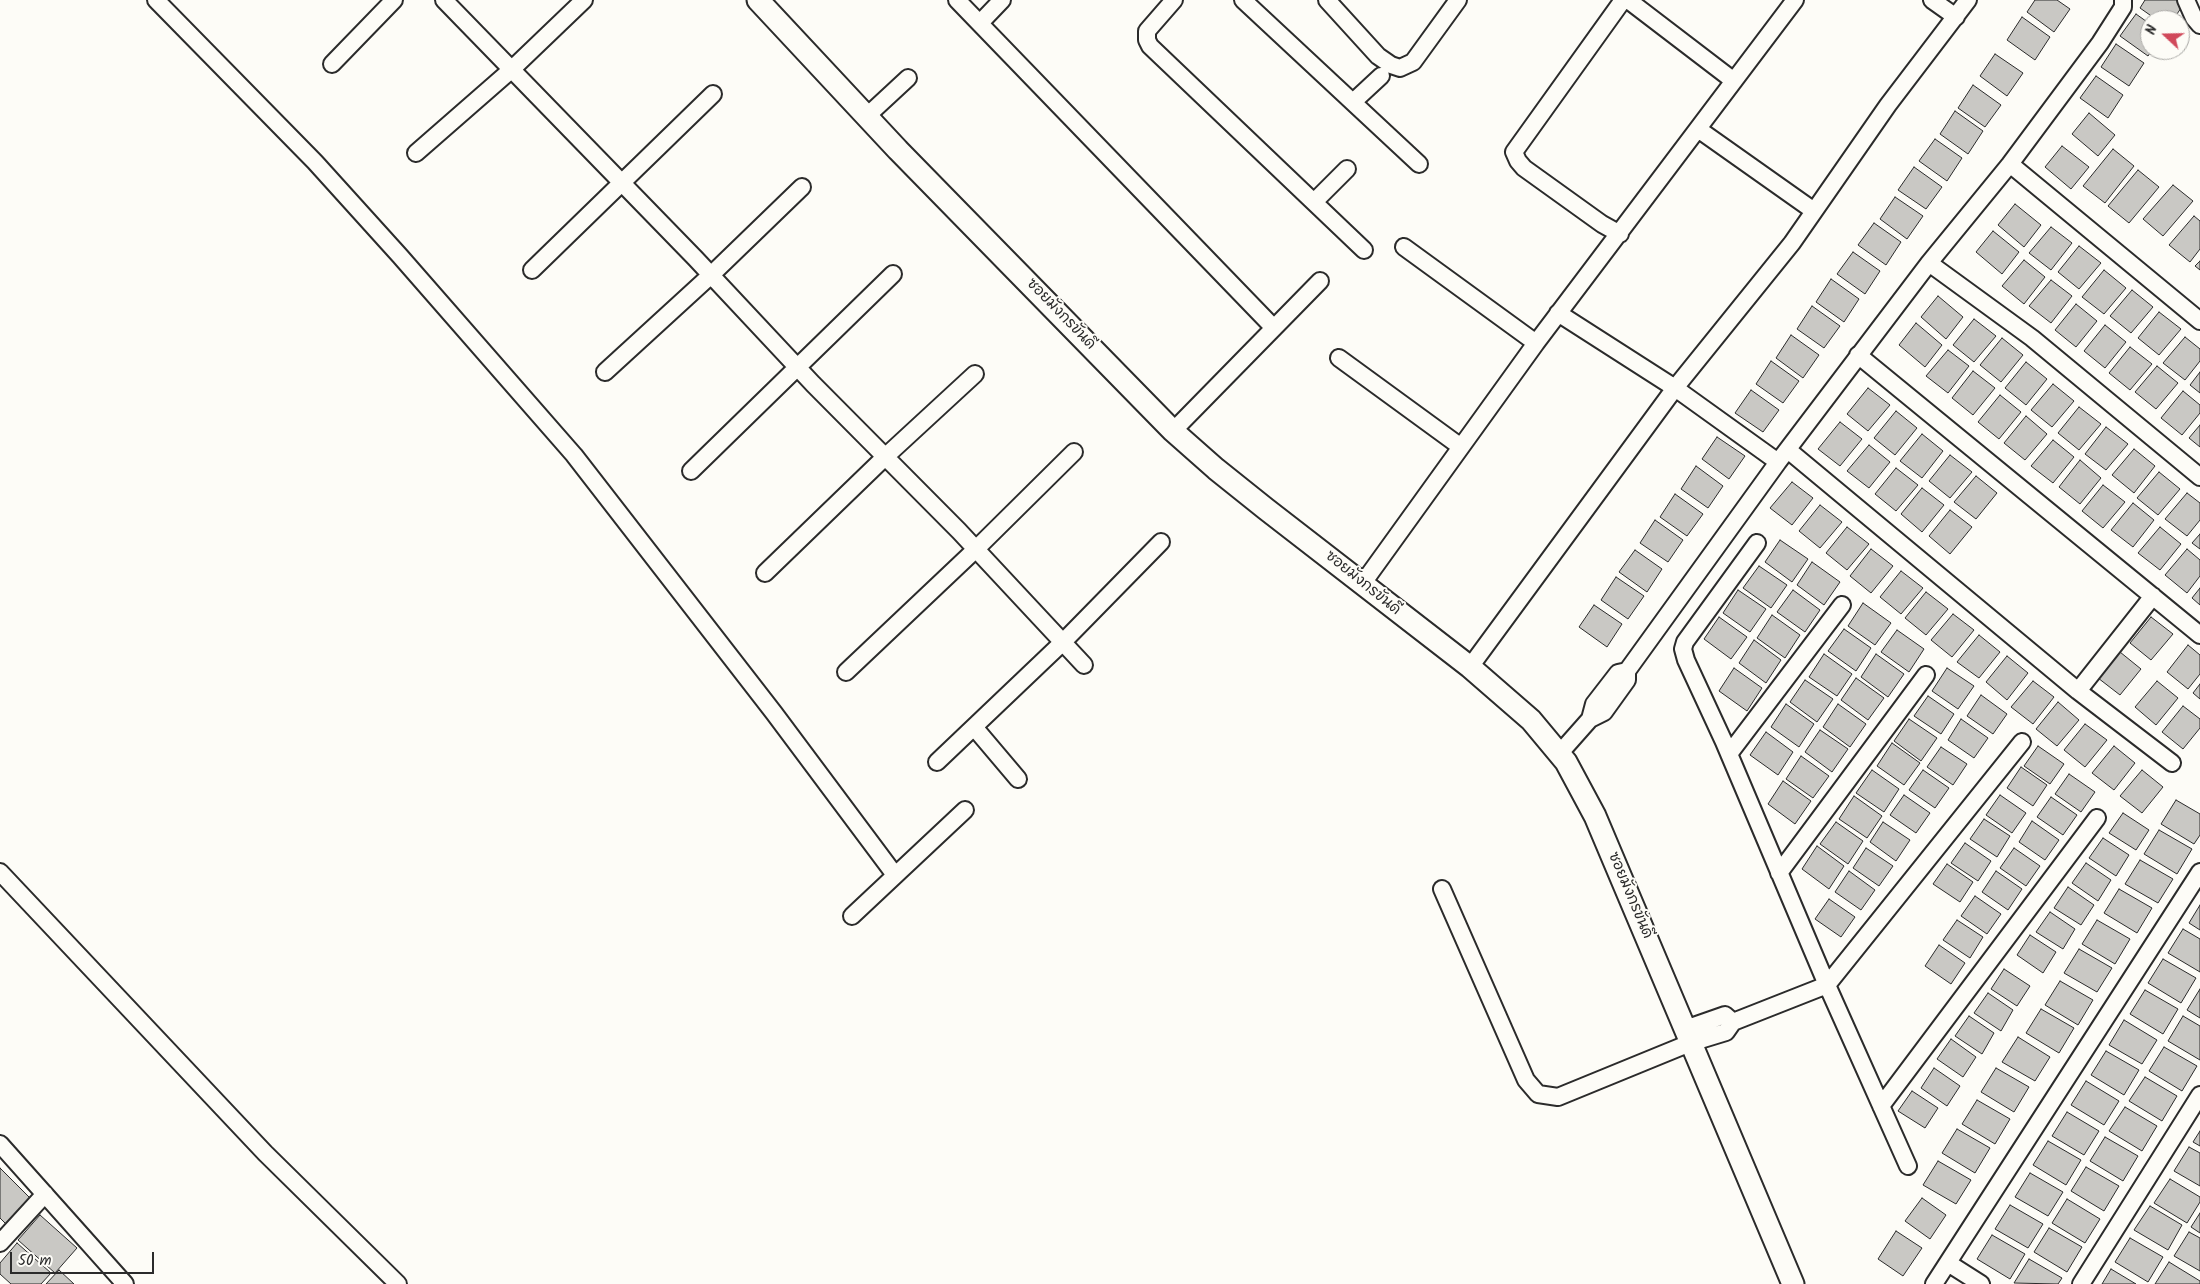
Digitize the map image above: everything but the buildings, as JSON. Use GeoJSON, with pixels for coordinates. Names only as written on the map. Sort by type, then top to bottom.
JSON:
{"type":"FeatureCollection","features":[{"type":"Feature","properties":{"kind":"street"},"geometry":{"type":"LineString","coordinates":[[156,0],[315,162],[574,455],[774,713],[895,875]]}},
{"type":"Feature","properties":{"kind":"street"},"geometry":{"type":"LineString","coordinates":[[332,64],[394,0]]}},
{"type":"Feature","properties":{"kind":"street"},"geometry":{"type":"LineString","coordinates":[[444,0],[976,549],[1084,665]]}},
{"type":"Feature","properties":{"kind":"street"},"geometry":{"type":"LineString","coordinates":[[416,153],[511,70],[584,0]]}},
{"type":"Feature","properties":{"kind":"street","name":"ซอยมังกรขันดี"},"geometry":{"type":"LineString","coordinates":[[758,0],[867,116],[1173,431],[1223,474],[1363,583],[1392,608],[1470,667],[1531,720],[1566,762],[1595,816],[1793,1284]]}},
{"type":"Feature","properties":{"kind":"street"},"geometry":{"type":"LineString","coordinates":[[957,0],[1273,327]]}},
{"type":"Feature","properties":{"kind":"street"},"geometry":{"type":"LineString","coordinates":[[980,23],[1002,0]]}},
{"type":"Feature","properties":{"kind":"street"},"geometry":{"type":"LineString","coordinates":[[1243,0],[1419,164]]}},
{"type":"Feature","properties":{"kind":"street"},"geometry":{"type":"LineString","coordinates":[[1327,0],[1378,56],[1391,65],[1400,68],[1412,62],[1458,0]]}},
{"type":"Feature","properties":{"kind":"street"},"geometry":{"type":"LineString","coordinates":[[1620,234],[1602,224],[1524,168],[1514,152],[1623,0]]}},
{"type":"Feature","properties":{"kind":"street"},"geometry":{"type":"LineString","coordinates":[[1628,0],[1734,81]]}},
{"type":"Feature","properties":{"kind":"street"},"geometry":{"type":"LineString","coordinates":[[1363,583],[1558,313],[1620,234],[1795,0]]}},
{"type":"Feature","properties":{"kind":"street"},"geometry":{"type":"LineString","coordinates":[[1932,0],[1956,17]]}},
{"type":"Feature","properties":{"kind":"street"},"geometry":{"type":"LineString","coordinates":[[1470,667],[1675,388],[1792,243],[1888,105],[1968,0]]}},
{"type":"Feature","properties":{"kind":"street"},"geometry":{"type":"LineString","coordinates":[[1559,754],[1590,719],[1604,712],[1627,680],[1627,672],[1858,354],[2010,164],[2100,43],[2123,7],[2123,0]]}},
{"type":"Feature","properties":{"kind":"street"},"geometry":{"type":"LineString","coordinates":[[2186,0],[2194,18],[2200,25]]}},
{"type":"Feature","properties":{"kind":"street"},"geometry":{"type":"LineString","coordinates":[[1164,3],[1147,31],[1147,40],[1150,46],[1364,250]]}},
{"type":"Feature","properties":{"kind":"street"},"geometry":{"type":"LineString","coordinates":[[1353,102],[1381,76]]}},
{"type":"Feature","properties":{"kind":"street"},"geometry":{"type":"LineString","coordinates":[[867,116],[908,78]]}},
{"type":"Feature","properties":{"kind":"street"},"geometry":{"type":"LineString","coordinates":[[532,270],[713,94]]}},
{"type":"Feature","properties":{"kind":"street"},"geometry":{"type":"LineString","coordinates":[[1698,129],[1814,211]]}},
{"type":"Feature","properties":{"kind":"street"},"geometry":{"type":"LineString","coordinates":[[2010,164],[2200,321]]}},
{"type":"Feature","properties":{"kind":"street"},"geometry":{"type":"LineString","coordinates":[[1314,201],[1347,169]]}},
{"type":"Feature","properties":{"kind":"street"},"geometry":{"type":"LineString","coordinates":[[605,372],[711,275],[802,187]]}},
{"type":"Feature","properties":{"kind":"street"},"geometry":{"type":"LineString","coordinates":[[1404,247],[1536,343]]}},
{"type":"Feature","properties":{"kind":"street"},"geometry":{"type":"LineString","coordinates":[[1929,263],[2032,338],[2200,477]]}},
{"type":"Feature","properties":{"kind":"street"},"geometry":{"type":"LineString","coordinates":[[691,471],[893,274]]}},
{"type":"Feature","properties":{"kind":"street"},"geometry":{"type":"LineString","coordinates":[[1173,431],[1320,281]]}},
{"type":"Feature","properties":{"kind":"street"},"geometry":{"type":"LineString","coordinates":[[1558,313],[1783,456],[2078,691],[2172,763]]}},
{"type":"Feature","properties":{"kind":"street"},"geometry":{"type":"LineString","coordinates":[[1858,354],[2200,635]]}},
{"type":"Feature","properties":{"kind":"street"},"geometry":{"type":"LineString","coordinates":[[1339,358],[1461,446]]}},
{"type":"Feature","properties":{"kind":"street"},"geometry":{"type":"LineString","coordinates":[[765,573],[885,457],[975,374]]}},
{"type":"Feature","properties":{"kind":"street"},"geometry":{"type":"LineString","coordinates":[[846,672],[976,549],[1074,452]]}},
{"type":"Feature","properties":{"kind":"street"},"geometry":{"type":"LineString","coordinates":[[937,762],[1063,642],[1161,542]]}},
{"type":"Feature","properties":{"kind":"street"},"geometry":{"type":"LineString","coordinates":[[1757,543],[1685,642],[1683,649],[1686,660],[1729,754],[1827,984],[1908,1166]]}},
{"type":"Feature","properties":{"kind":"street"},"geometry":{"type":"LineString","coordinates":[[2078,691],[2153,596]]}},
{"type":"Feature","properties":{"kind":"street"},"geometry":{"type":"LineString","coordinates":[[1729,754],[1842,606]]}},
{"type":"Feature","properties":{"kind":"street"},"geometry":{"type":"LineString","coordinates":[[1779,873],[1926,675]]}},
{"type":"Feature","properties":{"kind":"street"},"geometry":{"type":"LineString","coordinates":[[974,728],[1018,779]]}},
{"type":"Feature","properties":{"kind":"street"},"geometry":{"type":"LineString","coordinates":[[1442,889],[1526,1080],[1538,1094],[1558,1097],[1688,1036],[1725,1015],[1733,1022],[1827,984],[2022,742]]}},
{"type":"Feature","properties":{"kind":"street"},"geometry":{"type":"LineString","coordinates":[[852,916],[964,810]]}},
{"type":"Feature","properties":{"kind":"street"},"geometry":{"type":"LineString","coordinates":[[1881,1106],[2097,818]]}},
{"type":"Feature","properties":{"kind":"street"},"geometry":{"type":"LineString","coordinates":[[0,872],[264,1152],[398,1284]]}},
{"type":"Feature","properties":{"kind":"street"},"geometry":{"type":"LineString","coordinates":[[1934,1284],[2200,872]]}},
{"type":"Feature","properties":{"kind":"street"},"geometry":{"type":"LineString","coordinates":[[2080,1284],[2200,1095]]}},
{"type":"Feature","properties":{"kind":"street"},"geometry":{"type":"LineString","coordinates":[[0,1144],[124,1284]]}},
{"type":"Feature","properties":{"kind":"street"},"geometry":{"type":"LineString","coordinates":[[0,1243],[45,1194]]}},
{"type":"Feature","properties":{"kind":"street"},"geometry":{"type":"LineString","coordinates":[[1948,1263],[1981,1284]]}}]}
